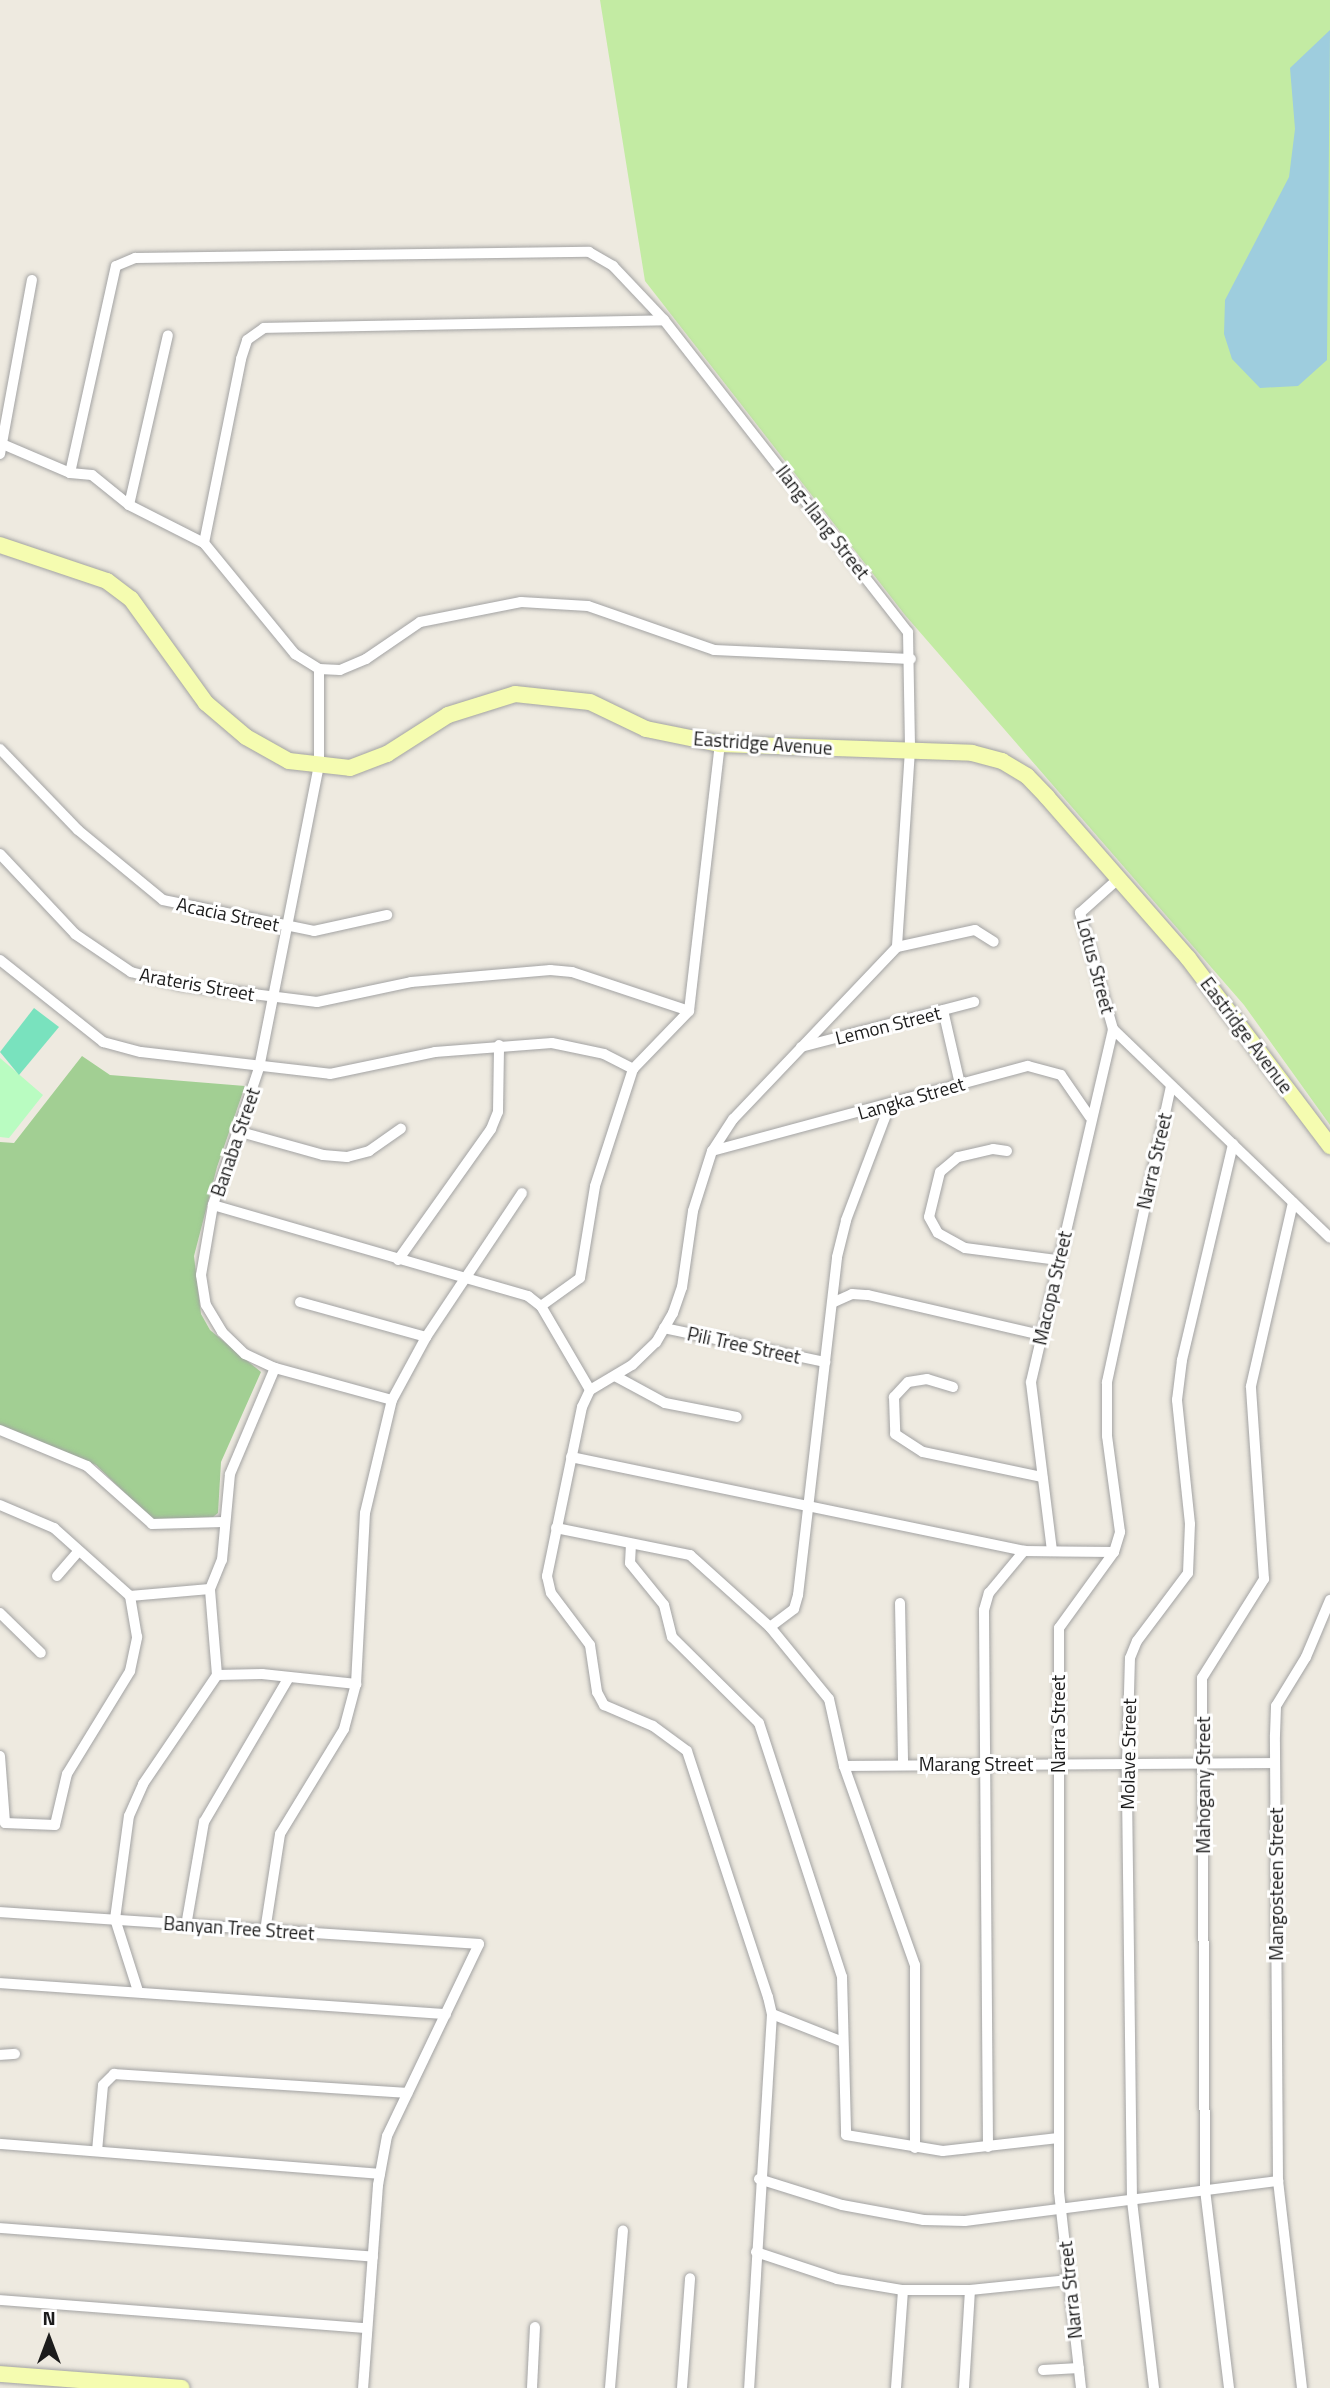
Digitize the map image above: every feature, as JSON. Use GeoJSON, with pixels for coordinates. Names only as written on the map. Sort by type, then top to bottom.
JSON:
{"type":"FeatureCollection","features":[{"type":"Feature","properties":{"kind":"street","name":"Ilang-Ilang Street"},"geometry":{"type":"LineString","coordinates":[[70,473],[116,266],[135,258],[589,252],[613,266],[664,320],[908,632],[911,659],[910,750],[897,947]]}},
{"type":"Feature","properties":{"kind":"street"},"geometry":{"type":"LineString","coordinates":[[32,280],[1,446],[70,473],[92,475],[130,505],[204,543],[295,654],[319,669],[340,670],[366,659],[420,622],[521,602],[588,606],[714,650],[911,659]]}},
{"type":"Feature","properties":{"kind":"street"},"geometry":{"type":"LineString","coordinates":[[204,543],[241,359],[247,340],[264,328],[664,320]]}},
{"type":"Feature","properties":{"kind":"street"},"geometry":{"type":"LineString","coordinates":[[130,505],[168,335]]}},
{"type":"Feature","properties":{"kind":"street","name":"Eastridge Avenue"},"geometry":{"type":"LineString","coordinates":[[0,545],[107,581],[141,610],[206,703],[266,751],[289,761],[349,768],[387,754],[448,715],[515,694],[590,702],[646,729],[720,744],[972,753],[1002,761],[1027,776],[1211,988],[1330,1146]]}},
{"type":"Feature","properties":{"kind":"street","name":"Banaba Street"},"geometry":{"type":"LineString","coordinates":[[319,669],[319,765],[259,1069],[214,1205],[201,1276],[206,1305],[222,1332],[246,1354],[275,1368],[392,1400]]}},
{"type":"Feature","properties":{"kind":"street"},"geometry":{"type":"LineString","coordinates":[[541,1306],[580,1278],[595,1186],[632,1069],[689,1011],[720,744]]}},
{"type":"Feature","properties":{"kind":"street","name":"Acacia Street"},"geometry":{"type":"LineString","coordinates":[[0,750],[78,830],[163,900],[314,931],[387,915]]}},
{"type":"Feature","properties":{"kind":"street","name":"Arateris Street"},"geometry":{"type":"LineString","coordinates":[[0,854],[75,934],[131,972],[181,985],[317,1002],[411,982],[550,970],[572,972],[689,1011]]}},
{"type":"Feature","properties":{"kind":"street","name":"Lotus Street"},"geometry":{"type":"LineString","coordinates":[[1113,1030],[1080,913],[1118,880]]}},
{"type":"Feature","properties":{"kind":"street"},"geometry":{"type":"LineString","coordinates":[[749,2388],[759,2179],[772,2014],[687,1751],[653,1726],[604,1705],[597,1692],[590,1645],[551,1592],[547,1576],[582,1407],[590,1390],[615,1376],[656,1342],[664,1328],[682,1287],[693,1211],[712,1151],[733,1119],[897,947],[975,930],[994,942]]}},
{"type":"Feature","properties":{"kind":"street"},"geometry":{"type":"LineString","coordinates":[[0,960],[103,1042],[259,1069],[330,1073],[435,1052],[552,1043],[604,1054],[632,1069]]}},
{"type":"Feature","properties":{"kind":"street","name":"Lemon Street"},"geometry":{"type":"LineString","coordinates":[[801,1046],[974,1002]]}},
{"type":"Feature","properties":{"kind":"street"},"geometry":{"type":"LineString","coordinates":[[943,1010],[960,1084]]}},
{"type":"Feature","properties":{"kind":"street"},"geometry":{"type":"LineString","coordinates":[[1113,1030],[1330,1238]]}},
{"type":"Feature","properties":{"kind":"street","name":"Macopa Street"},"geometry":{"type":"LineString","coordinates":[[1052,1551],[1031,1396],[1041,1335],[1090,1116],[1113,1030]]}},
{"type":"Feature","properties":{"kind":"street"},"geometry":{"type":"LineString","coordinates":[[398,1260],[491,1129],[498,1112],[499,1045]]}},
{"type":"Feature","properties":{"kind":"street","name":"Langka Street"},"geometry":{"type":"LineString","coordinates":[[712,1151],[1010,1069],[1046,1068],[1060,1075],[1090,1116]]}},
{"type":"Feature","properties":{"kind":"street","name":"Narra Street"},"geometry":{"type":"LineString","coordinates":[[1082,2388],[1061,2210],[1058,2138],[1059,1628],[1114,1552],[1119,1524],[1107,1436],[1107,1382],[1171,1086]]}},
{"type":"Feature","properties":{"kind":"street"},"geometry":{"type":"LineString","coordinates":[[770,1627],[794,1609],[832,1303],[846,1220],[890,1104]]}},
{"type":"Feature","properties":{"kind":"street"},"geometry":{"type":"LineString","coordinates":[[237,1130],[323,1155],[347,1157],[369,1151],[401,1129]]}},
{"type":"Feature","properties":{"kind":"street","name":"Molave Street"},"geometry":{"type":"LineString","coordinates":[[1154,2388],[1132,2200],[1127,1764],[1130,1657],[1137,1642],[1188,1573],[1191,1554],[1177,1400],[1182,1360],[1233,1144]]}},
{"type":"Feature","properties":{"kind":"street"},"geometry":{"type":"LineString","coordinates":[[1007,1151],[993,1149],[958,1157],[940,1172],[929,1216],[938,1233],[965,1248],[1058,1260]]}},
{"type":"Feature","properties":{"kind":"street"},"geometry":{"type":"LineString","coordinates":[[265,1931],[280,1834],[344,1729],[356,1685],[365,1513],[392,1400],[426,1337],[522,1193]]}},
{"type":"Feature","properties":{"kind":"street","name":"Mahogany Street"},"geometry":{"type":"LineString","coordinates":[[1228,2388],[1205,2191],[1202,1678],[1264,1579],[1251,1386],[1293,1203]]}},
{"type":"Feature","properties":{"kind":"street"},"geometry":{"type":"LineString","coordinates":[[214,1205],[528,1296],[541,1306],[590,1390]]}},
{"type":"Feature","properties":{"kind":"street"},"geometry":{"type":"LineString","coordinates":[[832,1303],[852,1294],[868,1295],[1041,1335]]}},
{"type":"Feature","properties":{"kind":"street"},"geometry":{"type":"LineString","coordinates":[[300,1303],[426,1337]]}},
{"type":"Feature","properties":{"kind":"street","name":"Pili Tree Street"},"geometry":{"type":"LineString","coordinates":[[664,1328],[825,1362]]}},
{"type":"Feature","properties":{"kind":"street"},"geometry":{"type":"LineString","coordinates":[[138,1991],[115,1919],[130,1816],[143,1784],[217,1675],[210,1589],[222,1560],[230,1474],[275,1368]]}},
{"type":"Feature","properties":{"kind":"street"},"geometry":{"type":"LineString","coordinates":[[615,1376],[665,1403],[737,1417]]}},
{"type":"Feature","properties":{"kind":"street"},"geometry":{"type":"LineString","coordinates":[[953,1387],[927,1379],[908,1382],[894,1396],[895,1434],[923,1452],[1042,1478]]}},
{"type":"Feature","properties":{"kind":"street"},"geometry":{"type":"LineString","coordinates":[[0,1430],[87,1466],[152,1524],[224,1522]]}},
{"type":"Feature","properties":{"kind":"street"},"geometry":{"type":"LineString","coordinates":[[571,1457],[1024,1551],[1114,1552]]}},
{"type":"Feature","properties":{"kind":"street"},"geometry":{"type":"LineString","coordinates":[[0,1505],[54,1528],[130,1596],[136,1637],[130,1671],[67,1774],[55,1825],[5,1823],[0,1756]]}},
{"type":"Feature","properties":{"kind":"street"},"geometry":{"type":"LineString","coordinates":[[556,1528],[690,1555],[770,1627],[829,1699],[844,1766],[915,1965],[915,2148]]}},
{"type":"Feature","properties":{"kind":"street"},"geometry":{"type":"LineString","coordinates":[[631,1544],[630,1563],[664,1605],[672,1637],[759,1723],[842,1977],[846,2135],[915,2148],[988,2147],[1058,2138]]}},
{"type":"Feature","properties":{"kind":"street"},"geometry":{"type":"LineString","coordinates":[[57,1576],[79,1551]]}},
{"type":"Feature","properties":{"kind":"street"},"geometry":{"type":"LineString","coordinates":[[988,2147],[988,1763],[984,1610],[989,1593],[1024,1551]]}},
{"type":"Feature","properties":{"kind":"street"},"geometry":{"type":"LineString","coordinates":[[130,1596],[210,1589]]}},
{"type":"Feature","properties":{"kind":"street","name":"Mangosteen Street"},"geometry":{"type":"LineString","coordinates":[[1303,2388],[1278,2181],[1276,1706],[1306,1657],[1330,1600]]}},
{"type":"Feature","properties":{"kind":"street"},"geometry":{"type":"LineString","coordinates":[[900,1603],[903,1765]]}},
{"type":"Feature","properties":{"kind":"street"},"geometry":{"type":"LineString","coordinates":[[0,1613],[41,1653]]}},
{"type":"Feature","properties":{"kind":"street"},"geometry":{"type":"LineString","coordinates":[[217,1675],[289,1676],[356,1685]]}},
{"type":"Feature","properties":{"kind":"street"},"geometry":{"type":"LineString","coordinates":[[186,1926],[204,1822],[289,1676]]}},
{"type":"Feature","properties":{"kind":"street","name":"Marang Street"},"geometry":{"type":"LineString","coordinates":[[844,1766],[1275,1763]]}},
{"type":"Feature","properties":{"kind":"street","name":"Banyan Tree Street"},"geometry":{"type":"LineString","coordinates":[[0,1912],[479,1944],[446,2014]]}},
{"type":"Feature","properties":{"kind":"street"},"geometry":{"type":"LineString","coordinates":[[0,1983],[446,2014],[387,2136],[380,2174],[363,2388]]}},
{"type":"Feature","properties":{"kind":"street"},"geometry":{"type":"LineString","coordinates":[[772,2014],[844,2042]]}},
{"type":"Feature","properties":{"kind":"street"},"geometry":{"type":"LineString","coordinates":[[0,2055],[15,2054]]}},
{"type":"Feature","properties":{"kind":"street"},"geometry":{"type":"LineString","coordinates":[[97,2151],[103,2085],[114,2074],[407,2093]]}},
{"type":"Feature","properties":{"kind":"street"},"geometry":{"type":"LineString","coordinates":[[0,2144],[380,2174]]}},
{"type":"Feature","properties":{"kind":"street"},"geometry":{"type":"LineString","coordinates":[[759,2179],[842,2205],[924,2220],[964,2221],[1278,2181]]}},
{"type":"Feature","properties":{"kind":"street"},"geometry":{"type":"LineString","coordinates":[[0,2228],[373,2257]]}},
{"type":"Feature","properties":{"kind":"street"},"geometry":{"type":"LineString","coordinates":[[611,2388],[623,2231]]}},
{"type":"Feature","properties":{"kind":"street"},"geometry":{"type":"LineString","coordinates":[[756,2252],[837,2279],[903,2290],[970,2290],[1068,2280]]}},
{"type":"Feature","properties":{"kind":"street"},"geometry":{"type":"LineString","coordinates":[[682,2388],[690,2278]]}},
{"type":"Feature","properties":{"kind":"street"},"geometry":{"type":"LineString","coordinates":[[896,2388],[903,2290]]}},
{"type":"Feature","properties":{"kind":"street"},"geometry":{"type":"LineString","coordinates":[[964,2388],[970,2290]]}},
{"type":"Feature","properties":{"kind":"street"},"geometry":{"type":"LineString","coordinates":[[0,2300],[367,2328]]}},
{"type":"Feature","properties":{"kind":"street"},"geometry":{"type":"LineString","coordinates":[[532,2388],[535,2327]]}},
{"type":"Feature","properties":{"kind":"street"},"geometry":{"type":"LineString","coordinates":[[1043,2370],[1079,2368]]}},
{"type":"Feature","properties":{"kind":"street"},"geometry":{"type":"LineString","coordinates":[[0,2374],[181,2388]]}},
{"type":"Feature","properties":{"kind":"green space"},"geometry":{"type":"Polygon","coordinates":[[[600,0],[1330,0],[1330,1125],[1244,1005],[905,615],[645,281],[600,0]]]}},
{"type":"Feature","properties":{"kind":"green space"},"geometry":{"type":"Polygon","coordinates":[[[34,1008],[59,1027],[19,1075],[0,1052],[34,1008]]]}},
{"type":"Feature","properties":{"kind":"green space"},"geometry":{"type":"Polygon","coordinates":[[[82,1056],[110,1075],[245,1086],[217,1167],[194,1256],[201,1314],[210,1330],[261,1372],[221,1462],[218,1513],[213,1517],[154,1521],[96,1465],[0,1426],[0,1142],[14,1143],[82,1056]]]}},
{"type":"Feature","properties":{"kind":"green space"},"geometry":{"type":"Polygon","coordinates":[[[0,1058],[43,1095],[9,1138],[0,1137],[0,1058]]]}},
{"type":"Feature","properties":{"kind":"water"},"geometry":{"type":"Polygon","coordinates":[[[1330,30],[1327,360],[1298,386],[1260,388],[1232,359],[1224,334],[1225,300],[1289,177],[1295,129],[1290,68],[1330,30]]]}}]}
